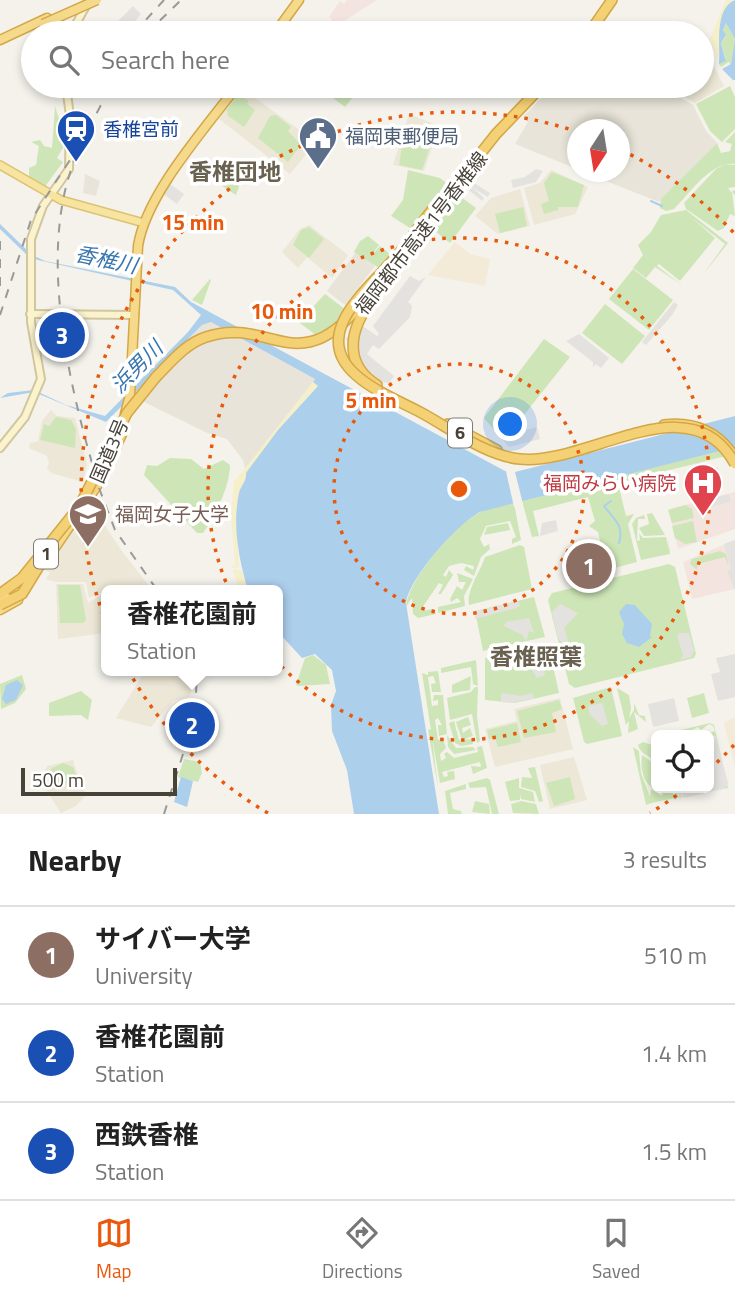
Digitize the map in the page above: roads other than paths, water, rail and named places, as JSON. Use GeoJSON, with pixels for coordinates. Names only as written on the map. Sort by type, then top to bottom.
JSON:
{"type":"FeatureCollection","features":[{"type":"Feature","properties":{"kind":"highway"},"geometry":{"type":"LineString","coordinates":[[45,21],[89,0]]}},
{"type":"Feature","properties":{"kind":"highway"},"geometry":{"type":"LineString","coordinates":[[45,21],[97,0]]}},
{"type":"Feature","properties":{"kind":"highway"},"geometry":{"type":"LineString","coordinates":[[282,21],[297,0]]}},
{"type":"Feature","properties":{"kind":"highway"},"geometry":{"type":"LineString","coordinates":[[599,21],[614,0]]}},
{"type":"Feature","properties":{"kind":"highway"},"geometry":{"type":"LineString","coordinates":[[0,42],[21,32]]}},
{"type":"Feature","properties":{"kind":"highway","name":"国道3号"},"geometry":{"type":"LineString","coordinates":[[1,601],[24,587],[68,525],[89,490],[116,432],[128,398],[135,280],[142,222],[153,195],[225,98]]}},
{"type":"Feature","properties":{"kind":"highway","name":"福岡都市高速1号香椎線"},"geometry":{"type":"LineString","coordinates":[[114,439],[130,407],[187,346],[208,336],[233,334],[298,344],[329,335],[358,309],[495,137],[532,98]]}},
{"type":"Feature","properties":{"kind":"highway","name":"福岡都市高速1号香椎線"},"geometry":{"type":"LineString","coordinates":[[114,439],[145,393],[183,354],[209,339],[233,336],[298,347],[326,341],[348,324],[495,137]]}},
{"type":"Feature","properties":{"kind":"highway"},"geometry":{"type":"LineString","coordinates":[[405,250],[423,227]]}},
{"type":"Feature","properties":{"kind":"highway","name":"6"},"geometry":{"type":"LineString","coordinates":[[423,227],[355,300],[342,322],[340,350],[348,367],[358,377],[493,451],[511,458],[542,458],[677,427],[700,431],[714,439],[735,464]]}},
{"type":"Feature","properties":{"kind":"highway","name":"6"},"geometry":{"type":"LineString","coordinates":[[389,274],[355,328],[352,348],[358,367],[374,384],[474,438],[504,453],[534,456],[663,425],[683,424],[715,436],[735,458]]}},
{"type":"Feature","properties":{"kind":"highway"},"geometry":{"type":"LineString","coordinates":[[89,490],[99,479],[127,406],[156,377]]}},
{"type":"Feature","properties":{"kind":"highway"},"geometry":{"type":"LineString","coordinates":[[1,601],[25,594],[60,540],[145,393]]}},
{"type":"Feature","properties":{"kind":"highway","name":"1"},"geometry":{"type":"LineString","coordinates":[[1,601],[79,507],[114,439]]}},
{"type":"Feature","properties":{"kind":"highway","name":"国道3号"},"geometry":{"type":"LineString","coordinates":[[1,601],[22,585],[89,490]]}},
{"type":"Feature","properties":{"kind":"highway"},"geometry":{"type":"LineString","coordinates":[[60,540],[68,525]]}},
{"type":"Feature","properties":{"kind":"main road"},"geometry":{"type":"LineString","coordinates":[[78,21],[89,0]]}},
{"type":"Feature","properties":{"kind":"main road"},"geometry":{"type":"LineString","coordinates":[[0,448],[25,417],[37,392],[40,369],[30,314],[30,254],[34,228],[50,194],[65,178],[70,167],[68,98]]}},
{"type":"Feature","properties":{"kind":"main road"},"geometry":{"type":"LineString","coordinates":[[0,165],[64,201],[142,222]]}},
{"type":"Feature","properties":{"kind":"main road"},"geometry":{"type":"LineString","coordinates":[[30,314],[133,315]]}},
{"type":"Feature","properties":{"kind":"water"},"geometry":{"type":"Polygon","coordinates":[[[735,0],[735,39],[726,23],[723,30],[726,35],[721,43],[726,61],[719,64],[721,20],[728,5],[735,0]]]}},
{"type":"Feature","properties":{"kind":"water"},"geometry":{"type":"Polygon","coordinates":[[[735,39],[733,80],[722,69],[731,64],[735,39]]]}},
{"type":"Feature","properties":{"kind":"water"},"geometry":{"type":"Polygon","coordinates":[[[0,224],[32,255],[45,261],[175,287],[191,302],[505,471],[515,472],[735,416],[735,447],[480,512],[459,528],[425,566],[409,592],[406,603],[439,814],[354,814],[347,770],[332,731],[331,705],[336,691],[332,670],[315,654],[302,658],[283,637],[283,585],[247,585],[238,542],[237,505],[246,473],[278,430],[318,386],[313,382],[315,379],[211,322],[202,325],[106,422],[34,392],[0,398],[8,393],[34,390],[66,405],[105,416],[188,332],[201,315],[173,290],[38,260],[28,256],[0,229],[0,224]]]}},
{"type":"Feature","properties":{"kind":"water"},"geometry":{"type":"Polygon","coordinates":[[[626,604],[635,605],[652,624],[652,637],[639,647],[627,643],[622,634],[624,624],[619,612],[626,604]]]}},
{"type":"Feature","properties":{"kind":"water"},"geometry":{"type":"Polygon","coordinates":[[[17,680],[23,685],[16,700],[6,704],[2,699],[6,685],[17,680]]]}},
{"type":"Feature","properties":{"kind":"water"},"geometry":{"type":"Polygon","coordinates":[[[181,777],[193,781],[187,807],[174,802],[181,777]]]}},
{"type":"Feature","properties":{"kind":"waterway"},"geometry":{"type":"LineString","coordinates":[[651,201],[662,206]]}},
{"type":"Feature","properties":{"kind":"waterway"},"geometry":{"type":"LineString","coordinates":[[611,501],[604,506],[619,527],[619,543]]}},
{"type":"Feature","properties":{"kind":"railway"},"geometry":{"type":"LineString","coordinates":[[145,21],[164,0]]}},
{"type":"Feature","properties":{"kind":"railway"},"geometry":{"type":"LineString","coordinates":[[159,21],[181,0]]}},
{"type":"Feature","properties":{"kind":"railway"},"geometry":{"type":"LineString","coordinates":[[92,463],[67,360],[58,287],[58,251],[60,216],[67,183],[86,133],[105,98]]}},
{"type":"Feature","properties":{"kind":"railway"},"geometry":{"type":"LineString","coordinates":[[0,315],[31,220],[70,160]]}},
{"type":"Feature","properties":{"kind":"railway"},"geometry":{"type":"LineString","coordinates":[[0,241],[0,290]]}},
{"type":"Feature","properties":{"kind":"railway"},"geometry":{"type":"LineString","coordinates":[[99,488],[115,530],[154,585]]}},
{"type":"Feature","properties":{"kind":"railway"},"geometry":{"type":"LineString","coordinates":[[164,814],[195,716],[197,676]]}},
{"type":"Feature","properties":{"kind":"place","name":"香椎宮前"},"geometry":{"type":"Point","coordinates":[76,163]}},
{"type":"Feature","properties":{"kind":"place","name":"福岡東郵便局"},"geometry":{"type":"Point","coordinates":[318,170]}},
{"type":"Feature","properties":{"kind":"place","name":"西鉄香椎"},"geometry":{"type":"Point","coordinates":[62,335]}},
{"type":"Feature","properties":{"kind":"place","name":"福岡みらい病院"},"geometry":{"type":"Point","coordinates":[703,517]}},
{"type":"Feature","properties":{"kind":"place","name":"福岡女子大学"},"geometry":{"type":"Point","coordinates":[88,548]}},
{"type":"Feature","properties":{"kind":"place","name":"サイバー大学"},"geometry":{"type":"Point","coordinates":[589,566]}},
{"type":"Feature","properties":{"kind":"place","name":"香椎花園前"},"geometry":{"type":"Point","coordinates":[192,725]}},
{"type":"Feature","properties":{"kind":"district","name":"香椎団地"},"geometry":{"type":"Point","coordinates":[235,172]}},
{"type":"Feature","properties":{"kind":"district","name":"香椎照葉"},"geometry":{"type":"Point","coordinates":[536,657]}},
{"type":"Feature","properties":{"kind":"water label","name":"香椎川"},"geometry":{"type":"Point","coordinates":[106,260]}},
{"type":"Feature","properties":{"kind":"water label","name":"浜男川"},"geometry":{"type":"Point","coordinates":[137,367]}}]}
